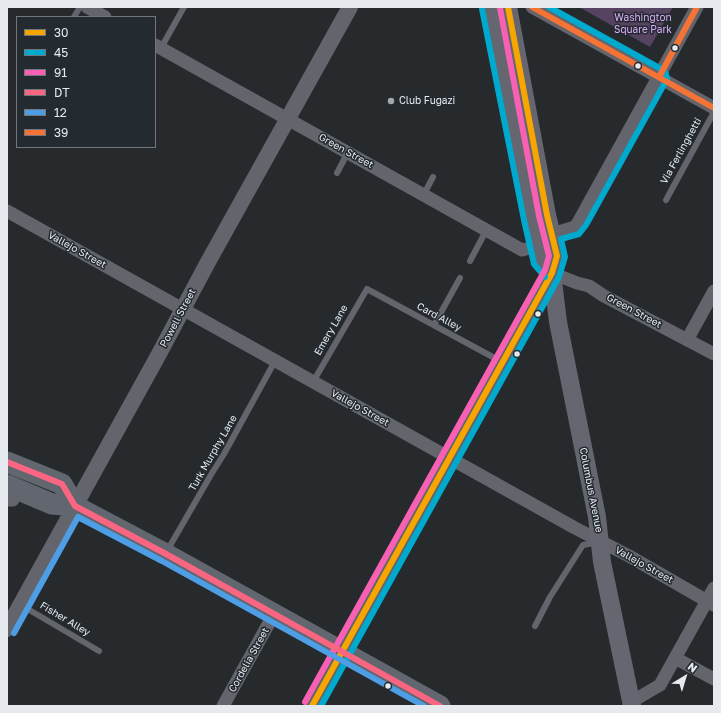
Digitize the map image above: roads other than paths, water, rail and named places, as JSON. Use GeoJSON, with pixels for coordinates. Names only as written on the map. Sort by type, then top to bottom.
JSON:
{"type":"FeatureCollection","features":[{"type":"Feature","properties":{"kind":"main road","name":"Columbus Avenue"},"geometry":{"type":"LineString","coordinates":[[490,7],[538,246],[542,262],[552,273]]}},
{"type":"Feature","properties":{"kind":"main road","name":"Columbus Avenue"},"geometry":{"type":"LineString","coordinates":[[508,7],[557,256],[552,273],[558,322],[596,517],[602,562],[632,704]]}},
{"type":"Feature","properties":{"kind":"main road"},"geometry":{"type":"LineString","coordinates":[[7,462],[62,484],[75,506]]}},
{"type":"Feature","properties":{"kind":"main road"},"geometry":{"type":"LineString","coordinates":[[12,494],[52,504],[75,506],[166,554],[440,706]]}},
{"type":"Feature","properties":{"kind":"street"},"geometry":{"type":"LineString","coordinates":[[87,7],[103,16]]}},
{"type":"Feature","properties":{"kind":"street","name":"Powell Street"},"geometry":{"type":"LineString","coordinates":[[7,629],[182,309],[350,7]]}},
{"type":"Feature","properties":{"kind":"street"},"geometry":{"type":"LineString","coordinates":[[532,7],[714,108]]}},
{"type":"Feature","properties":{"kind":"street"},"geometry":{"type":"LineString","coordinates":[[552,234],[575,226],[579,221],[697,7]]}},
{"type":"Feature","properties":{"kind":"street","name":"Green Street"},"geometry":{"type":"LineString","coordinates":[[158,47],[487,229],[522,250],[538,246]]}},
{"type":"Feature","properties":{"kind":"street","name":"Vallejo Street"},"geometry":{"type":"LineString","coordinates":[[7,211],[629,556],[710,603]]}},
{"type":"Feature","properties":{"kind":"street"},"geometry":{"type":"LineString","coordinates":[[312,706],[552,273]]}},
{"type":"Feature","properties":{"kind":"street","name":"Green Street"},"geometry":{"type":"LineString","coordinates":[[552,273],[577,283],[590,286],[604,296],[714,354]]}},
{"type":"Feature","properties":{"kind":"street"},"geometry":{"type":"LineString","coordinates":[[687,340],[714,291]]}},
{"type":"Feature","properties":{"kind":"street"},"geometry":{"type":"LineString","coordinates":[[632,704],[660,685],[675,658],[710,603],[714,588]]}},
{"type":"Feature","properties":{"kind":"street","name":"Cordelia Street"},"geometry":{"type":"LineString","coordinates":[[223,706],[274,614]]}},
{"type":"Feature","properties":{"kind":"street"},"geometry":{"type":"LineString","coordinates":[[675,658],[714,679]]}},
{"type":"Feature","properties":{"kind":"lane"},"geometry":{"type":"LineString","coordinates":[[75,16],[80,7]]}},
{"type":"Feature","properties":{"kind":"lane"},"geometry":{"type":"LineString","coordinates":[[158,47],[184,7]]}},
{"type":"Feature","properties":{"kind":"lane","name":"Via Ferlinghetti"},"geometry":{"type":"LineString","coordinates":[[666,200],[714,112]]}},
{"type":"Feature","properties":{"kind":"lane"},"geometry":{"type":"LineString","coordinates":[[337,172],[348,152]]}},
{"type":"Feature","properties":{"kind":"lane"},"geometry":{"type":"LineString","coordinates":[[424,194],[433,178]]}},
{"type":"Feature","properties":{"kind":"lane"},"geometry":{"type":"LineString","coordinates":[[470,260],[487,229]]}},
{"type":"Feature","properties":{"kind":"lane"},"geometry":{"type":"LineString","coordinates":[[434,325],[460,278]]}},
{"type":"Feature","properties":{"kind":"lane","name":"Card Alley"},"geometry":{"type":"LineString","coordinates":[[367,289],[502,362]]}},
{"type":"Feature","properties":{"kind":"lane","name":"Emery Lane"},"geometry":{"type":"LineString","coordinates":[[313,382],[367,289]]}},
{"type":"Feature","properties":{"kind":"lane","name":"Turk Murphy Lane"},"geometry":{"type":"LineString","coordinates":[[166,554],[224,454],[275,361]]}},
{"type":"Feature","properties":{"kind":"lane"},"geometry":{"type":"LineString","coordinates":[[535,626],[550,597],[583,545],[600,541]]}},
{"type":"Feature","properties":{"kind":"lane","name":"Fisher Alley"},"geometry":{"type":"LineString","coordinates":[[21,604],[99,651]]}},
{"type":"Feature","properties":{"kind":"place","name":"Club Fugazi"},"geometry":{"type":"Point","coordinates":[391,101]}},
{"type":"Feature","properties":{"kind":"park label","name":"Washington Square Park"},"geometry":{"type":"Point","coordinates":[643,24]}}]}
